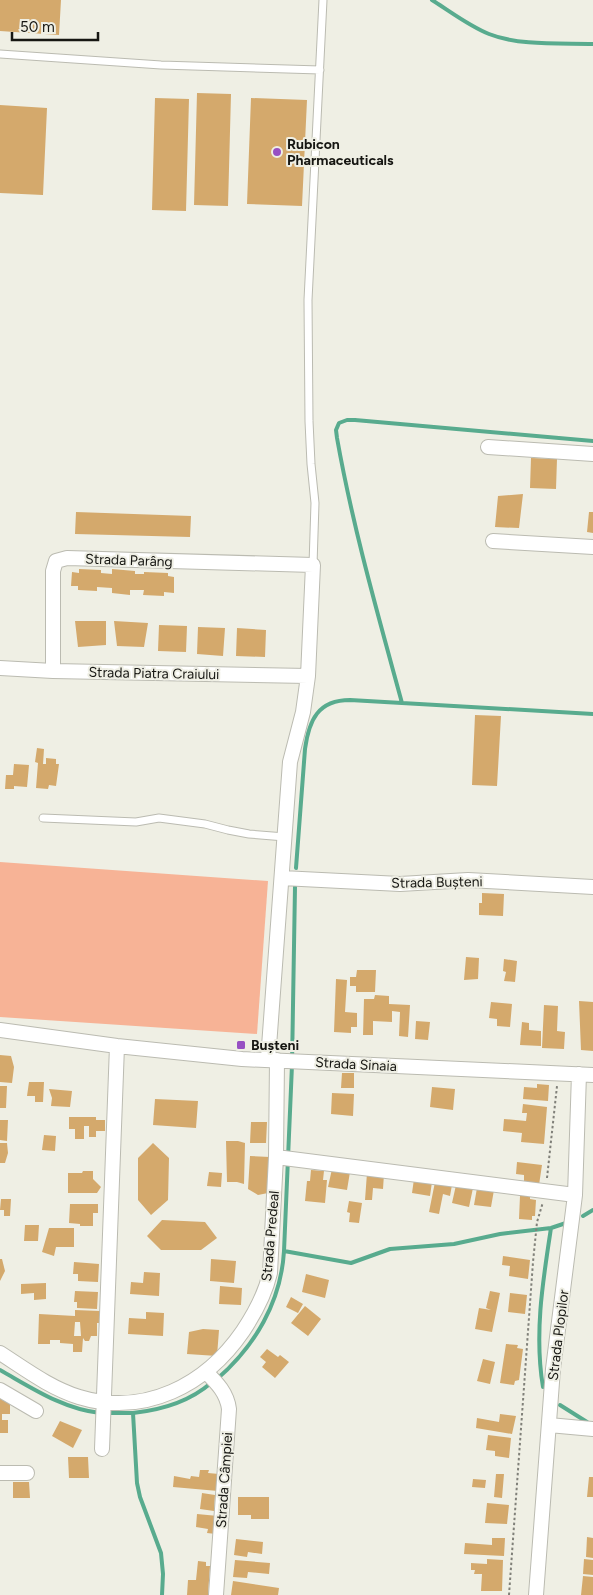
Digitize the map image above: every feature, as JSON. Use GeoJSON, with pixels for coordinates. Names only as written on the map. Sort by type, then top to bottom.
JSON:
{"type":"FeatureCollection","features":[{"type":"Feature","properties":{"kind":"street"},"geometry":{"type":"LineString","coordinates":[[488,447],[593,454]]}},
{"type":"Feature","properties":{"kind":"street"},"geometry":{"type":"LineString","coordinates":[[493,541],[593,547]]}},
{"type":"Feature","properties":{"kind":"street","name":"Strada Parâng"},"geometry":{"type":"LineString","coordinates":[[53,671],[53,571],[56,561],[60,559],[313,565]]}},
{"type":"Feature","properties":{"kind":"street","name":"Strada Predeal"},"geometry":{"type":"LineString","coordinates":[[0,1353],[55,1387],[104,1410],[163,1395],[211,1378],[223,1357],[233,1346],[252,1316],[265,1291],[271,1261],[278,1157],[277,1061],[282,878],[290,762],[302,712],[308,676],[313,565]]}},
{"type":"Feature","properties":{"kind":"street","name":"Strada Piatra Craiului"},"geometry":{"type":"LineString","coordinates":[[0,668],[53,671],[308,676]]}},
{"type":"Feature","properties":{"kind":"street","name":"Strada Bușteni"},"geometry":{"type":"LineString","coordinates":[[282,878],[400,884],[468,880],[593,888]]}},
{"type":"Feature","properties":{"kind":"street","name":"Strada Sinaia"},"geometry":{"type":"LineString","coordinates":[[0,1030],[118,1046],[277,1061],[593,1075]]}},
{"type":"Feature","properties":{"kind":"street"},"geometry":{"type":"LineString","coordinates":[[102,1449],[118,1046]]}},
{"type":"Feature","properties":{"kind":"street","name":"Strada Plopilor"},"geometry":{"type":"LineString","coordinates":[[536,1595],[553,1369],[576,1196],[578,1074]]}},
{"type":"Feature","properties":{"kind":"street"},"geometry":{"type":"LineString","coordinates":[[278,1157],[576,1196]]}},
{"type":"Feature","properties":{"kind":"street","name":"Strada Câmpiei"},"geometry":{"type":"LineString","coordinates":[[211,1378],[227,1398],[229,1409],[216,1595]]}},
{"type":"Feature","properties":{"kind":"street"},"geometry":{"type":"LineString","coordinates":[[0,1390],[36,1411]]}},
{"type":"Feature","properties":{"kind":"street"},"geometry":{"type":"LineString","coordinates":[[549,1425],[593,1429]]}},
{"type":"Feature","properties":{"kind":"street"},"geometry":{"type":"LineString","coordinates":[[0,1473],[27,1473]]}},
{"type":"Feature","properties":{"kind":"lane"},"geometry":{"type":"LineString","coordinates":[[313,565],[315,503],[310,447],[308,300],[323,0]]}},
{"type":"Feature","properties":{"kind":"lane"},"geometry":{"type":"LineString","coordinates":[[0,54],[161,65],[320,70]]}},
{"type":"Feature","properties":{"kind":"lane"},"geometry":{"type":"LineString","coordinates":[[43,818],[136,822],[160,818],[205,824],[249,834],[285,837]]}},
{"type":"Feature","properties":{"kind":"path"},"geometry":{"type":"LineString","coordinates":[[509,1595],[516,1478],[536,1232],[546,1191],[558,1074]]}},
{"type":"Feature","properties":{"kind":"shaded area"},"geometry":{"type":"Polygon","coordinates":[[[0,862],[268,881],[257,1034],[0,1017],[0,862]]]}},
{"type":"Feature","properties":{"kind":"building"},"geometry":{"type":"Polygon","coordinates":[[[0,0],[61,0],[59,35],[0,31],[0,0]]]}},
{"type":"Feature","properties":{"kind":"building"},"geometry":{"type":"Polygon","coordinates":[[[197,93],[231,94],[228,206],[194,205],[197,93]]]}},
{"type":"Feature","properties":{"kind":"building"},"geometry":{"type":"Polygon","coordinates":[[[155,98],[189,99],[186,211],[152,210],[155,98]]]}},
{"type":"Feature","properties":{"kind":"building","name":"Rubicon Pharmaceuticals"},"geometry":{"type":"Polygon","coordinates":[[[251,98],[307,100],[302,206],[247,204],[251,98]]]}},
{"type":"Feature","properties":{"kind":"building"},"geometry":{"type":"Polygon","coordinates":[[[0,105],[47,108],[43,195],[0,193],[0,105]]]}},
{"type":"Feature","properties":{"kind":"building"},"geometry":{"type":"Polygon","coordinates":[[[531,458],[557,459],[556,489],[530,488],[531,458]]]}},
{"type":"Feature","properties":{"kind":"building"},"geometry":{"type":"Polygon","coordinates":[[[523,494],[519,528],[495,527],[498,496],[523,494]]]}},
{"type":"Feature","properties":{"kind":"building"},"geometry":{"type":"Polygon","coordinates":[[[76,512],[191,516],[190,537],[75,534],[76,512]]]}},
{"type":"Feature","properties":{"kind":"building"},"geometry":{"type":"Polygon","coordinates":[[[589,512],[593,512],[593,533],[587,532],[589,512]]]}},
{"type":"Feature","properties":{"kind":"building"},"geometry":{"type":"Polygon","coordinates":[[[79,569],[101,570],[101,573],[112,574],[112,569],[135,571],[135,574],[144,574],[144,572],[168,573],[168,576],[174,577],[174,593],[164,592],[164,596],[143,595],[144,590],[130,590],[130,595],[112,593],[112,588],[97,587],[97,591],[78,590],[78,586],[71,586],[72,572],[79,573],[79,569]]]}},
{"type":"Feature","properties":{"kind":"building"},"geometry":{"type":"Polygon","coordinates":[[[75,621],[106,621],[106,645],[78,647],[75,621]]]}},
{"type":"Feature","properties":{"kind":"building"},"geometry":{"type":"Polygon","coordinates":[[[114,621],[148,623],[144,647],[117,646],[114,621]]]}},
{"type":"Feature","properties":{"kind":"building"},"geometry":{"type":"Polygon","coordinates":[[[159,625],[187,626],[186,652],[158,651],[159,625]]]}},
{"type":"Feature","properties":{"kind":"building"},"geometry":{"type":"Polygon","coordinates":[[[198,627],[225,628],[223,656],[197,654],[198,627]]]}},
{"type":"Feature","properties":{"kind":"building"},"geometry":{"type":"Polygon","coordinates":[[[237,628],[266,630],[265,657],[236,656],[237,628]]]}},
{"type":"Feature","properties":{"kind":"building"},"geometry":{"type":"Polygon","coordinates":[[[475,715],[501,716],[497,786],[472,785],[475,715]]]}},
{"type":"Feature","properties":{"kind":"building"},"geometry":{"type":"Polygon","coordinates":[[[37,748],[44,749],[43,764],[46,764],[46,758],[56,759],[56,764],[59,764],[56,786],[49,785],[48,789],[36,788],[38,763],[35,762],[37,748]]]}},
{"type":"Feature","properties":{"kind":"building"},"geometry":{"type":"Polygon","coordinates":[[[14,764],[29,765],[27,787],[14,786],[14,789],[5,789],[6,775],[13,775],[14,764]]]}},
{"type":"Feature","properties":{"kind":"building"},"geometry":{"type":"Polygon","coordinates":[[[482,893],[504,894],[503,916],[479,915],[479,903],[482,903],[482,893]]]}},
{"type":"Feature","properties":{"kind":"building"},"geometry":{"type":"Polygon","coordinates":[[[466,957],[479,958],[478,979],[464,980],[466,957]]]}},
{"type":"Feature","properties":{"kind":"building"},"geometry":{"type":"Polygon","coordinates":[[[504,959],[517,961],[515,982],[504,981],[506,972],[503,971],[504,959]]]}},
{"type":"Feature","properties":{"kind":"building"},"geometry":{"type":"Polygon","coordinates":[[[357,970],[376,970],[375,992],[356,992],[356,986],[350,986],[350,977],[356,977],[357,970]]]}},
{"type":"Feature","properties":{"kind":"building"},"geometry":{"type":"Polygon","coordinates":[[[336,979],[347,980],[345,1012],[357,1013],[357,1027],[351,1027],[351,1033],[334,1032],[336,979]]]}},
{"type":"Feature","properties":{"kind":"building"},"geometry":{"type":"Polygon","coordinates":[[[375,995],[389,996],[389,1004],[410,1005],[408,1037],[399,1036],[400,1012],[392,1011],[392,1022],[373,1021],[373,1035],[363,1035],[364,999],[374,999],[375,995]]]}},
{"type":"Feature","properties":{"kind":"building"},"geometry":{"type":"Polygon","coordinates":[[[579,1001],[593,1002],[593,1051],[581,1050],[579,1001]]]}},
{"type":"Feature","properties":{"kind":"building"},"geometry":{"type":"Polygon","coordinates":[[[491,1002],[512,1004],[510,1027],[497,1026],[497,1019],[489,1018],[491,1002]]]}},
{"type":"Feature","properties":{"kind":"building"},"geometry":{"type":"Polygon","coordinates":[[[544,1005],[558,1006],[557,1031],[565,1032],[564,1049],[542,1048],[544,1005]]]}},
{"type":"Feature","properties":{"kind":"building"},"geometry":{"type":"Polygon","coordinates":[[[416,1021],[430,1022],[428,1040],[415,1039],[416,1021]]]}},
{"type":"Feature","properties":{"kind":"building"},"geometry":{"type":"Polygon","coordinates":[[[522,1022],[529,1023],[529,1030],[541,1031],[541,1046],[520,1045],[522,1022]]]}},
{"type":"Feature","properties":{"kind":"building"},"geometry":{"type":"Polygon","coordinates":[[[0,1055],[11,1056],[14,1067],[12,1083],[0,1082],[0,1055]]]}},
{"type":"Feature","properties":{"kind":"building"},"geometry":{"type":"Polygon","coordinates":[[[342,1073],[354,1073],[354,1088],[341,1088],[342,1073]]]}},
{"type":"Feature","properties":{"kind":"building"},"geometry":{"type":"Polygon","coordinates":[[[29,1082],[44,1082],[43,1102],[35,1102],[35,1096],[27,1096],[29,1082]]]}},
{"type":"Feature","properties":{"kind":"building"},"geometry":{"type":"Polygon","coordinates":[[[537,1084],[549,1085],[548,1101],[523,1099],[524,1087],[537,1088],[537,1084]]]}},
{"type":"Feature","properties":{"kind":"building"},"geometry":{"type":"Polygon","coordinates":[[[0,1086],[7,1086],[6,1108],[0,1108],[0,1086]]]}},
{"type":"Feature","properties":{"kind":"building"},"geometry":{"type":"Polygon","coordinates":[[[432,1087],[455,1089],[453,1110],[430,1107],[432,1087]]]}},
{"type":"Feature","properties":{"kind":"building"},"geometry":{"type":"Polygon","coordinates":[[[49,1089],[72,1091],[70,1107],[51,1106],[52,1098],[49,1089]]]}},
{"type":"Feature","properties":{"kind":"building"},"geometry":{"type":"Polygon","coordinates":[[[332,1093],[354,1094],[353,1116],[331,1114],[332,1093]]]}},
{"type":"Feature","properties":{"kind":"building"},"geometry":{"type":"Polygon","coordinates":[[[155,1099],[198,1101],[196,1128],[153,1125],[155,1099]]]}},
{"type":"Feature","properties":{"kind":"building"},"geometry":{"type":"Polygon","coordinates":[[[523,1104],[547,1107],[544,1144],[521,1142],[522,1133],[503,1131],[504,1119],[526,1121],[527,1113],[522,1113],[523,1104]]]}},
{"type":"Feature","properties":{"kind":"building"},"geometry":{"type":"Polygon","coordinates":[[[69,1117],[96,1117],[96,1120],[105,1120],[105,1131],[96,1131],[96,1137],[89,1137],[89,1126],[84,1126],[84,1139],[75,1139],[75,1129],[69,1129],[69,1117]]]}},
{"type":"Feature","properties":{"kind":"building"},"geometry":{"type":"Polygon","coordinates":[[[0,1120],[8,1120],[7,1141],[0,1140],[0,1120]]]}},
{"type":"Feature","properties":{"kind":"building"},"geometry":{"type":"Polygon","coordinates":[[[251,1122],[267,1122],[266,1143],[250,1143],[251,1122]]]}},
{"type":"Feature","properties":{"kind":"building"},"geometry":{"type":"Polygon","coordinates":[[[44,1135],[56,1136],[55,1151],[42,1150],[44,1135]]]}},
{"type":"Feature","properties":{"kind":"building"},"geometry":{"type":"Polygon","coordinates":[[[226,1141],[245,1143],[244,1184],[227,1182],[226,1141]]]}},
{"type":"Feature","properties":{"kind":"building"},"geometry":{"type":"Polygon","coordinates":[[[0,1143],[7,1143],[8,1153],[5,1163],[0,1163],[0,1143]]]}},
{"type":"Feature","properties":{"kind":"building"},"geometry":{"type":"Polygon","coordinates":[[[153,1143],[169,1158],[168,1200],[151,1215],[138,1200],[138,1158],[153,1143]]]}},
{"type":"Feature","properties":{"kind":"building"},"geometry":{"type":"Polygon","coordinates":[[[250,1156],[270,1157],[268,1193],[258,1195],[248,1189],[250,1156]]]}},
{"type":"Feature","properties":{"kind":"building"},"geometry":{"type":"Polygon","coordinates":[[[517,1162],[542,1165],[539,1185],[524,1183],[524,1175],[516,1174],[517,1162]]]}},
{"type":"Feature","properties":{"kind":"building"},"geometry":{"type":"Polygon","coordinates":[[[332,1169],[350,1172],[347,1190],[328,1187],[332,1169]]]}},
{"type":"Feature","properties":{"kind":"building"},"geometry":{"type":"Polygon","coordinates":[[[311,1170],[324,1171],[323,1180],[327,1180],[325,1203],[305,1201],[307,1181],[310,1181],[311,1170]]]}},
{"type":"Feature","properties":{"kind":"building"},"geometry":{"type":"Polygon","coordinates":[[[83,1171],[93,1171],[93,1179],[101,1187],[97,1193],[68,1193],[68,1173],[82,1173],[83,1171]]]}},
{"type":"Feature","properties":{"kind":"building"},"geometry":{"type":"Polygon","coordinates":[[[209,1172],[222,1173],[221,1187],[207,1186],[209,1172]]]}},
{"type":"Feature","properties":{"kind":"building"},"geometry":{"type":"Polygon","coordinates":[[[367,1173],[384,1174],[383,1189],[373,1188],[372,1200],[365,1200],[367,1173]]]}},
{"type":"Feature","properties":{"kind":"building"},"geometry":{"type":"Polygon","coordinates":[[[414,1179],[432,1182],[430,1196],[412,1193],[414,1179]]]}},
{"type":"Feature","properties":{"kind":"building"},"geometry":{"type":"Polygon","coordinates":[[[435,1182],[452,1185],[450,1196],[443,1194],[439,1214],[429,1212],[435,1182]]]}},
{"type":"Feature","properties":{"kind":"building"},"geometry":{"type":"Polygon","coordinates":[[[456,1185],[473,1188],[469,1207],[452,1203],[456,1185]]]}},
{"type":"Feature","properties":{"kind":"building"},"geometry":{"type":"Polygon","coordinates":[[[477,1188],[494,1190],[491,1207],[474,1205],[477,1188]]]}},
{"type":"Feature","properties":{"kind":"building"},"geometry":{"type":"Polygon","coordinates":[[[520,1196],[530,1196],[530,1199],[536,1200],[535,1216],[532,1216],[532,1220],[519,1219],[520,1196]]]}},
{"type":"Feature","properties":{"kind":"building"},"geometry":{"type":"Polygon","coordinates":[[[1,1199],[11,1199],[10,1216],[4,1216],[4,1210],[0,1210],[1,1199]]]}},
{"type":"Feature","properties":{"kind":"building"},"geometry":{"type":"Polygon","coordinates":[[[349,1201],[362,1203],[359,1223],[349,1222],[350,1213],[347,1212],[349,1201]]]}},
{"type":"Feature","properties":{"kind":"building"},"geometry":{"type":"Polygon","coordinates":[[[70,1204],[98,1204],[98,1213],[93,1213],[93,1226],[80,1226],[80,1224],[69,1223],[70,1204]]]}},
{"type":"Feature","properties":{"kind":"building"},"geometry":{"type":"Polygon","coordinates":[[[162,1220],[205,1222],[217,1238],[201,1250],[161,1250],[147,1236],[162,1220]]]}},
{"type":"Feature","properties":{"kind":"building"},"geometry":{"type":"Polygon","coordinates":[[[25,1225],[39,1225],[38,1241],[24,1241],[25,1225]]]}},
{"type":"Feature","properties":{"kind":"building"},"geometry":{"type":"Polygon","coordinates":[[[49,1228],[74,1228],[74,1247],[56,1247],[54,1256],[42,1252],[49,1228]]]}},
{"type":"Feature","properties":{"kind":"building"},"geometry":{"type":"Polygon","coordinates":[[[503,1256],[530,1260],[528,1279],[509,1276],[510,1266],[502,1265],[503,1256]]]}},
{"type":"Feature","properties":{"kind":"building"},"geometry":{"type":"Polygon","coordinates":[[[0,1259],[2,1259],[5,1271],[0,1281],[0,1259]]]}},
{"type":"Feature","properties":{"kind":"building"},"geometry":{"type":"Polygon","coordinates":[[[211,1259],[236,1261],[234,1283],[210,1281],[211,1259]]]}},
{"type":"Feature","properties":{"kind":"building"},"geometry":{"type":"Polygon","coordinates":[[[74,1262],[99,1264],[98,1282],[78,1281],[78,1274],[73,1274],[74,1262]]]}},
{"type":"Feature","properties":{"kind":"building"},"geometry":{"type":"Polygon","coordinates":[[[144,1272],[160,1273],[159,1296],[130,1294],[131,1282],[143,1283],[144,1272]]]}},
{"type":"Feature","properties":{"kind":"building"},"geometry":{"type":"Polygon","coordinates":[[[306,1274],[329,1280],[325,1298],[302,1292],[306,1274]]]}},
{"type":"Feature","properties":{"kind":"building"},"geometry":{"type":"Polygon","coordinates":[[[46,1283],[46,1299],[34,1300],[34,1293],[21,1294],[21,1284],[46,1283]]]}},
{"type":"Feature","properties":{"kind":"building"},"geometry":{"type":"Polygon","coordinates":[[[220,1286],[242,1288],[241,1305],[219,1304],[220,1286]]]}},
{"type":"Feature","properties":{"kind":"building"},"geometry":{"type":"Polygon","coordinates":[[[75,1291],[98,1292],[97,1309],[77,1308],[77,1302],[74,1302],[75,1291]]]}},
{"type":"Feature","properties":{"kind":"building"},"geometry":{"type":"Polygon","coordinates":[[[490,1291],[500,1293],[492,1332],[475,1329],[479,1308],[491,1310],[486,1308],[490,1291]]]}},
{"type":"Feature","properties":{"kind":"building"},"geometry":{"type":"Polygon","coordinates":[[[510,1293],[527,1295],[525,1314],[508,1312],[510,1293]]]}},
{"type":"Feature","properties":{"kind":"building"},"geometry":{"type":"Polygon","coordinates":[[[291,1297],[303,1304],[298,1313],[286,1307],[291,1297]]]}},
{"type":"Feature","properties":{"kind":"building"},"geometry":{"type":"Polygon","coordinates":[[[305,1306],[321,1319],[308,1336],[291,1323],[305,1306]]]}},
{"type":"Feature","properties":{"kind":"building"},"geometry":{"type":"Polygon","coordinates":[[[75,1310],[100,1311],[100,1323],[97,1323],[97,1336],[91,1336],[89,1341],[85,1341],[83,1338],[82,1352],[73,1352],[73,1344],[60,1343],[60,1340],[50,1340],[50,1344],[38,1344],[39,1314],[75,1316],[75,1310]],[[75,1322],[74,1336],[81,1336],[80,1322],[75,1322]]]}},
{"type":"Feature","properties":{"kind":"building"},"geometry":{"type":"Polygon","coordinates":[[[146,1312],[164,1313],[163,1336],[128,1334],[129,1318],[146,1319],[146,1312]]]}},
{"type":"Feature","properties":{"kind":"building"},"geometry":{"type":"Polygon","coordinates":[[[203,1329],[219,1330],[217,1356],[187,1354],[189,1332],[203,1329]]]}},
{"type":"Feature","properties":{"kind":"building"},"geometry":{"type":"Polygon","coordinates":[[[506,1344],[518,1345],[517,1348],[523,1349],[519,1380],[515,1381],[514,1385],[500,1383],[506,1344]]]}},
{"type":"Feature","properties":{"kind":"building"},"geometry":{"type":"Polygon","coordinates":[[[267,1349],[289,1362],[275,1378],[262,1367],[266,1362],[260,1357],[267,1349]]]}},
{"type":"Feature","properties":{"kind":"building"},"geometry":{"type":"Polygon","coordinates":[[[483,1359],[495,1362],[490,1384],[477,1381],[483,1359]]]}},
{"type":"Feature","properties":{"kind":"building"},"geometry":{"type":"Polygon","coordinates":[[[0,1397],[10,1397],[10,1414],[2,1414],[2,1420],[8,1420],[8,1433],[0,1433],[0,1397]]]}},
{"type":"Feature","properties":{"kind":"building"},"geometry":{"type":"Polygon","coordinates":[[[500,1414],[516,1416],[512,1434],[476,1428],[477,1418],[499,1422],[500,1414]]]}},
{"type":"Feature","properties":{"kind":"building"},"geometry":{"type":"Polygon","coordinates":[[[60,1421],[82,1430],[73,1448],[52,1436],[60,1421]]]}},
{"type":"Feature","properties":{"kind":"building"},"geometry":{"type":"Polygon","coordinates":[[[488,1435],[511,1438],[509,1458],[495,1456],[495,1451],[486,1450],[488,1435]]]}},
{"type":"Feature","properties":{"kind":"building"},"geometry":{"type":"Polygon","coordinates":[[[68,1457],[88,1457],[89,1478],[69,1478],[68,1457]]]}},
{"type":"Feature","properties":{"kind":"building"},"geometry":{"type":"Polygon","coordinates":[[[200,1470],[209,1470],[208,1473],[219,1474],[218,1491],[173,1487],[174,1476],[190,1479],[191,1476],[199,1477],[200,1470]]]}},
{"type":"Feature","properties":{"kind":"building"},"geometry":{"type":"Polygon","coordinates":[[[496,1474],[504,1474],[502,1498],[494,1497],[496,1474]]]}},
{"type":"Feature","properties":{"kind":"building"},"geometry":{"type":"Polygon","coordinates":[[[589,1477],[593,1477],[593,1497],[587,1497],[589,1477]]]}},
{"type":"Feature","properties":{"kind":"building"},"geometry":{"type":"Polygon","coordinates":[[[473,1479],[486,1480],[485,1488],[472,1487],[473,1479]]]}},
{"type":"Feature","properties":{"kind":"building"},"geometry":{"type":"Polygon","coordinates":[[[13,1482],[29,1482],[30,1498],[13,1498],[13,1482]]]}},
{"type":"Feature","properties":{"kind":"building"},"geometry":{"type":"Polygon","coordinates":[[[202,1493],[215,1495],[214,1511],[200,1509],[202,1493]]]}},
{"type":"Feature","properties":{"kind":"building"},"geometry":{"type":"Polygon","coordinates":[[[238,1497],[269,1497],[269,1519],[251,1519],[251,1515],[238,1515],[238,1497]]]}},
{"type":"Feature","properties":{"kind":"building"},"geometry":{"type":"Polygon","coordinates":[[[487,1503],[509,1505],[507,1524],[485,1523],[487,1503]]]}},
{"type":"Feature","properties":{"kind":"building"},"geometry":{"type":"Polygon","coordinates":[[[197,1514],[218,1516],[216,1534],[207,1533],[208,1529],[196,1527],[197,1514]]]}},
{"type":"Feature","properties":{"kind":"building"},"geometry":{"type":"Polygon","coordinates":[[[587,1537],[593,1538],[593,1558],[586,1557],[587,1537]]]}},
{"type":"Feature","properties":{"kind":"building"},"geometry":{"type":"Polygon","coordinates":[[[492,1538],[505,1538],[504,1556],[464,1554],[465,1543],[492,1545],[492,1538]]]}},
{"type":"Feature","properties":{"kind":"building"},"geometry":{"type":"Polygon","coordinates":[[[236,1539],[263,1542],[262,1554],[248,1552],[247,1557],[234,1555],[236,1539]]]}},
{"type":"Feature","properties":{"kind":"building"},"geometry":{"type":"Polygon","coordinates":[[[487,1559],[503,1560],[502,1591],[481,1591],[482,1574],[474,1574],[475,1570],[471,1570],[471,1563],[487,1564],[487,1559]]]}},
{"type":"Feature","properties":{"kind":"building"},"geometry":{"type":"Polygon","coordinates":[[[584,1559],[593,1560],[593,1575],[583,1574],[584,1559]]]}},
{"type":"Feature","properties":{"kind":"building"},"geometry":{"type":"Polygon","coordinates":[[[235,1560],[270,1563],[269,1574],[248,1572],[247,1578],[233,1577],[235,1560]]]}},
{"type":"Feature","properties":{"kind":"building"},"geometry":{"type":"Polygon","coordinates":[[[198,1561],[206,1562],[206,1566],[210,1566],[208,1595],[187,1595],[188,1580],[196,1580],[198,1561]]]}},
{"type":"Feature","properties":{"kind":"building"},"geometry":{"type":"Polygon","coordinates":[[[583,1576],[593,1577],[593,1595],[581,1595],[583,1576]]]}},
{"type":"Feature","properties":{"kind":"building"},"geometry":{"type":"Polygon","coordinates":[[[233,1581],[279,1588],[278,1595],[231,1595],[233,1581]]]}},
{"type":"Feature","properties":{"kind":"waterway"},"geometry":{"type":"LineString","coordinates":[[432,0],[474,27],[501,38],[540,43],[593,44]]}},
{"type":"Feature","properties":{"kind":"waterway"},"geometry":{"type":"LineString","coordinates":[[402,703],[366,571],[343,472],[336,430],[339,423],[355,420],[593,441]]}},
{"type":"Feature","properties":{"kind":"waterway"},"geometry":{"type":"LineString","coordinates":[[296,868],[305,749],[309,729],[317,714],[330,704],[350,700],[593,714]]}},
{"type":"Feature","properties":{"kind":"waterway"},"geometry":{"type":"LineString","coordinates":[[284,1251],[292,1065],[295,887]]}},
{"type":"Feature","properties":{"kind":"waterway"},"geometry":{"type":"LineString","coordinates":[[583,1216],[593,1210]]}},
{"type":"Feature","properties":{"kind":"waterway"},"geometry":{"type":"LineString","coordinates":[[217,1379],[243,1352],[264,1322],[278,1288],[284,1251],[351,1263],[390,1249],[454,1244],[500,1234],[551,1228],[566,1223]]}},
{"type":"Feature","properties":{"kind":"waterway"},"geometry":{"type":"LineString","coordinates":[[543,1387],[540,1367],[539,1327],[551,1228]]}},
{"type":"Feature","properties":{"kind":"waterway"},"geometry":{"type":"LineString","coordinates":[[0,1370],[61,1402],[86,1411],[100,1413]]}},
{"type":"Feature","properties":{"kind":"waterway"},"geometry":{"type":"LineString","coordinates":[[162,1595],[161,1553],[140,1497],[137,1483],[133,1413],[154,1410],[174,1404],[202,1390],[211,1383]]}},
{"type":"Feature","properties":{"kind":"waterway"},"geometry":{"type":"LineString","coordinates":[[560,1405],[587,1422]]}},
{"type":"Feature","properties":{"kind":"waterway"},"geometry":{"type":"LineString","coordinates":[[107,1413],[133,1413]]}},
{"type":"Feature","properties":{"kind":"place","name":"Rubicon Pharmaceuticals"},"geometry":{"type":"Point","coordinates":[277,152]}},
{"type":"Feature","properties":{"kind":"place","name":"Bușteni"},"geometry":{"type":"Point","coordinates":[241,1045]}}]}
